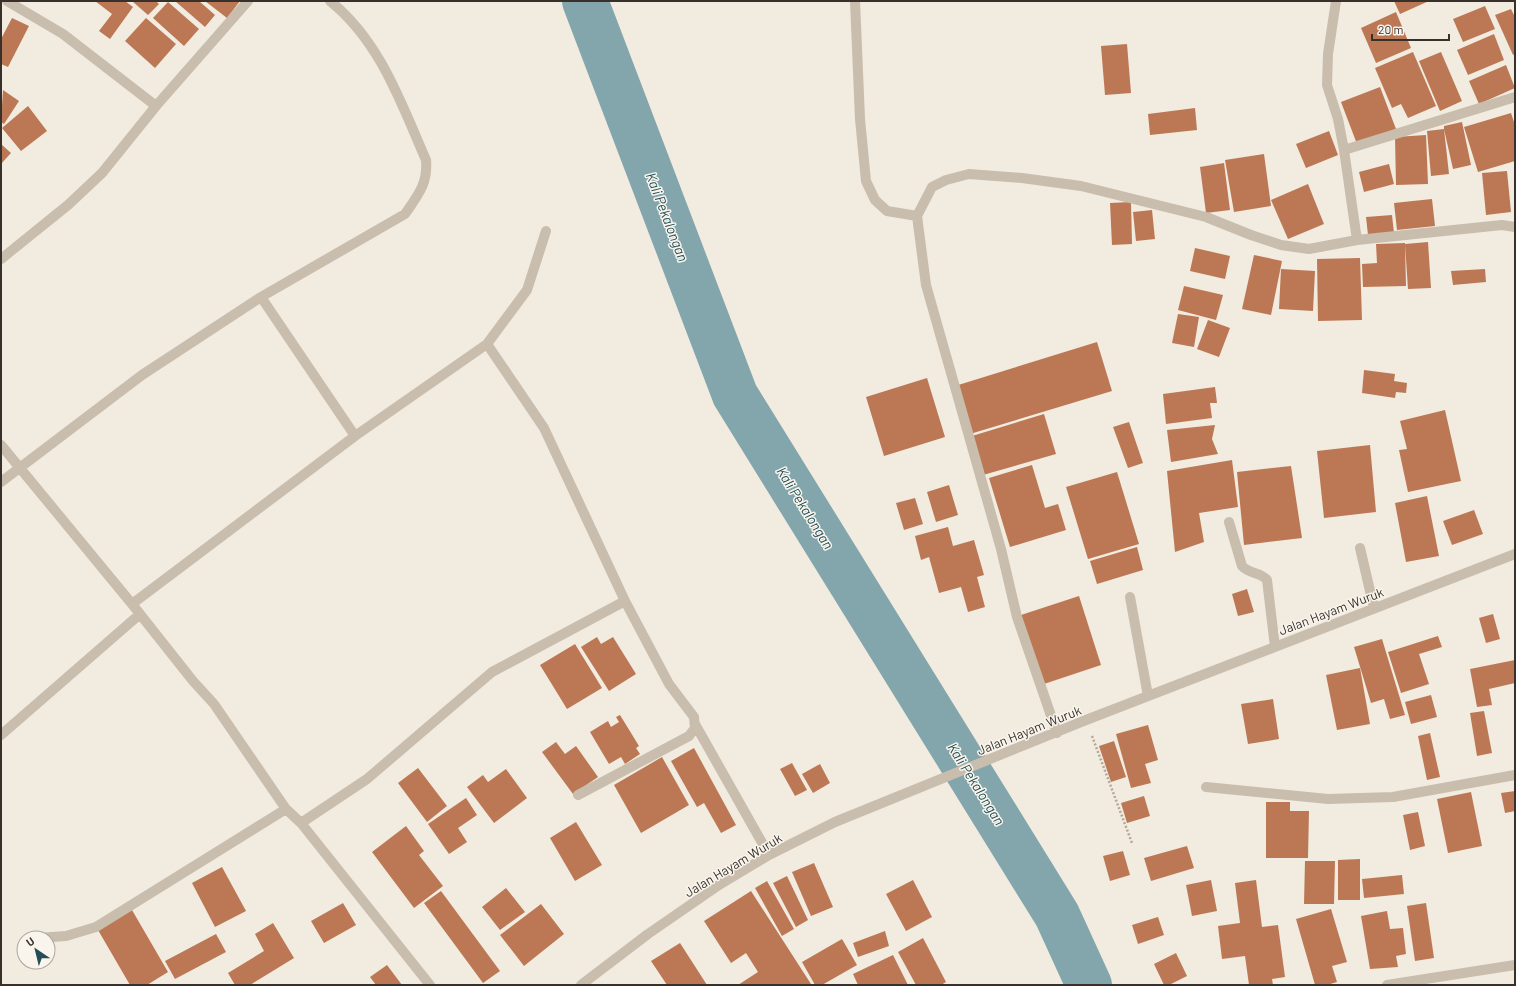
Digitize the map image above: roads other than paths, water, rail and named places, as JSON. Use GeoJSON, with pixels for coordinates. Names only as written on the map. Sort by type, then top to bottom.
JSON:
{"type":"FeatureCollection","features":[{"type":"Feature","properties":{"kind":"street"},"geometry":{"type":"LineString","coordinates":[[7,1],[63,34],[156,106]]}},
{"type":"Feature","properties":{"kind":"street"},"geometry":{"type":"LineString","coordinates":[[1,258],[68,205],[102,173],[156,106],[248,1]]}},
{"type":"Feature","properties":{"kind":"street"},"geometry":{"type":"LineString","coordinates":[[1,482],[142,375],[260,297],[405,214],[425,182],[426,160],[386,71],[362,32],[330,1]]}},
{"type":"Feature","properties":{"kind":"street"},"geometry":{"type":"LineString","coordinates":[[855,1],[860,120],[866,181],[875,200],[887,211],[917,216]]}},
{"type":"Feature","properties":{"kind":"street"},"geometry":{"type":"LineString","coordinates":[[1336,1],[1328,54],[1327,85],[1338,119],[1344,150],[1357,240]]}},
{"type":"Feature","properties":{"kind":"street"},"geometry":{"type":"LineString","coordinates":[[1344,150],[1515,97]]}},
{"type":"Feature","properties":{"kind":"street"},"geometry":{"type":"LineString","coordinates":[[1057,733],[1017,617],[1001,549],[928,292],[917,216],[932,187],[946,180],[969,174],[1022,178],[1081,186],[1206,217],[1281,245],[1309,249],[1357,240],[1502,225],[1515,227]]}},
{"type":"Feature","properties":{"kind":"street"},"geometry":{"type":"LineString","coordinates":[[132,604],[356,436],[487,344],[527,290],[546,231]]}},
{"type":"Feature","properties":{"kind":"street"},"geometry":{"type":"LineString","coordinates":[[260,297],[356,436]]}},
{"type":"Feature","properties":{"kind":"street"},"geometry":{"type":"LineString","coordinates":[[487,344],[544,428],[625,601],[669,684],[694,717],[695,724],[769,855]]}},
{"type":"Feature","properties":{"kind":"street"},"geometry":{"type":"LineString","coordinates":[[1,445],[132,604],[193,681],[214,704],[286,809],[301,823],[430,985]]}},
{"type":"Feature","properties":{"kind":"street"},"geometry":{"type":"LineString","coordinates":[[1229,522],[1242,566],[1245,569],[1265,577],[1267,580],[1275,647]]}},
{"type":"Feature","properties":{"kind":"street"},"geometry":{"type":"LineString","coordinates":[[1360,548],[1374,608]]}},
{"type":"Feature","properties":{"kind":"street","name":"Jalan Hayam Wuruk"},"geometry":{"type":"LineString","coordinates":[[581,985],[648,934],[720,885],[769,855],[835,822],[1086,720],[1515,554]]}},
{"type":"Feature","properties":{"kind":"street"},"geometry":{"type":"LineString","coordinates":[[1130,597],[1148,696]]}},
{"type":"Feature","properties":{"kind":"street"},"geometry":{"type":"LineString","coordinates":[[301,823],[367,779],[492,672],[625,601]]}},
{"type":"Feature","properties":{"kind":"street"},"geometry":{"type":"LineString","coordinates":[[1,735],[140,614]]}},
{"type":"Feature","properties":{"kind":"street"},"geometry":{"type":"LineString","coordinates":[[578,795],[689,736],[695,724]]}},
{"type":"Feature","properties":{"kind":"street"},"geometry":{"type":"LineString","coordinates":[[1206,787],[1328,799],[1393,797],[1515,775]]}},
{"type":"Feature","properties":{"kind":"street"},"geometry":{"type":"LineString","coordinates":[[56,937],[66,936],[96,927],[286,809]]}},
{"type":"Feature","properties":{"kind":"street"},"geometry":{"type":"LineString","coordinates":[[1387,985],[1515,965]]}},
{"type":"Feature","properties":{"kind":"waterway","name":"Kali Pekalongan"},"geometry":{"type":"LineString","coordinates":[[585,1],[735,395],[1057,915],[1089,985]]}}]}
